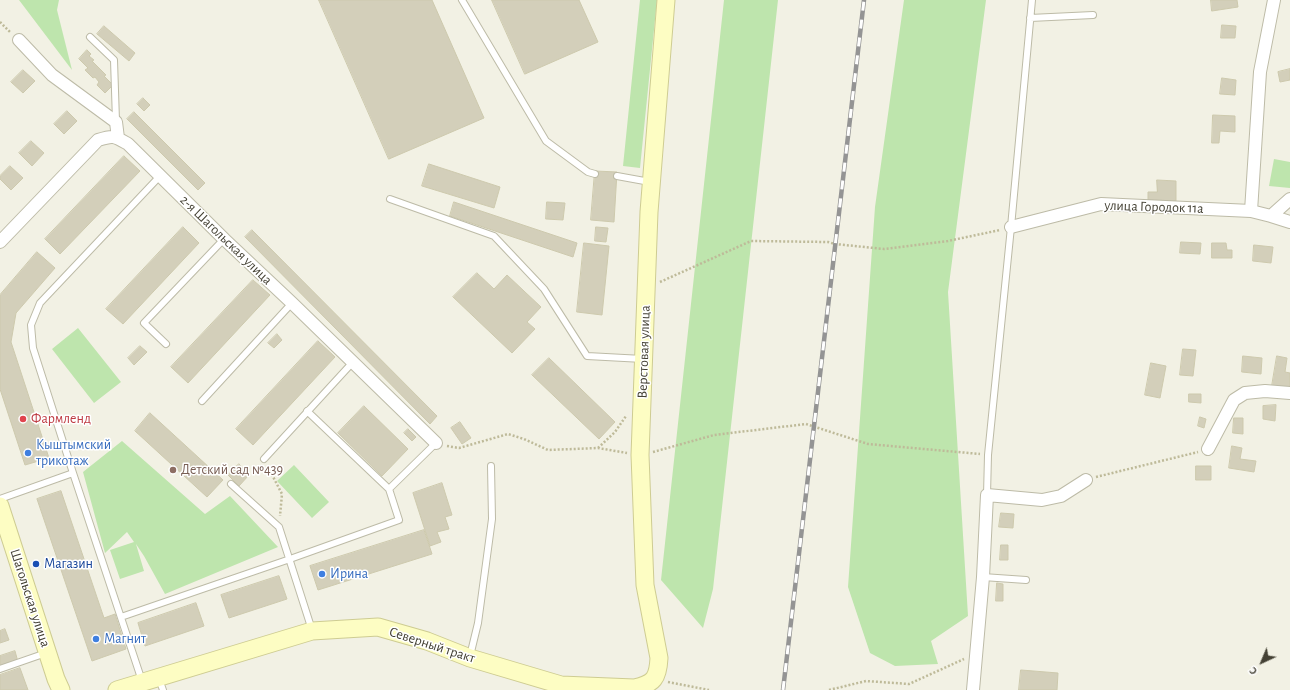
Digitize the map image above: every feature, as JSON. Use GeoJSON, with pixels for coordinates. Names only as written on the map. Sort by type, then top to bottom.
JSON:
{"type":"FeatureCollection","features":[{"type":"Feature","properties":{"kind":"street","name":"Верстовая улица"},"geometry":{"type":"LineString","coordinates":[[655,679],[658,670],[659,658],[645,585],[640,456],[651,183],[666,0]]}},
{"type":"Feature","properties":{"kind":"street"},"geometry":{"type":"LineString","coordinates":[[1251,211],[1260,72],[1274,0]]}},
{"type":"Feature","properties":{"kind":"street"},"geometry":{"type":"LineString","coordinates":[[0,242],[98,140],[111,136],[118,138],[116,122],[52,75],[19,40]]}},
{"type":"Feature","properties":{"kind":"street","name":"2-я Шагольская улица"},"geometry":{"type":"LineString","coordinates":[[118,138],[128,144],[436,444]]}},
{"type":"Feature","properties":{"kind":"street"},"geometry":{"type":"LineString","coordinates":[[1271,216],[1290,199]]}},
{"type":"Feature","properties":{"kind":"street","name":"улица Городок 11а"},"geometry":{"type":"LineString","coordinates":[[1011,227],[1101,204],[1251,211],[1290,222]]}},
{"type":"Feature","properties":{"kind":"street"},"geometry":{"type":"LineString","coordinates":[[1208,449],[1234,400],[1245,393],[1265,391],[1290,394]]}},
{"type":"Feature","properties":{"kind":"street"},"geometry":{"type":"LineString","coordinates":[[973,690],[983,577],[987,495],[1042,500],[1061,496],[1086,480]]}},
{"type":"Feature","properties":{"kind":"street","name":"Шагольская улица"},"geometry":{"type":"LineString","coordinates":[[0,506],[56,679],[61,690]]}},
{"type":"Feature","properties":{"kind":"street","name":"Северный тракт"},"geometry":{"type":"LineString","coordinates":[[117,690],[142,682],[161,684],[312,631],[378,628],[427,641],[470,658],[561,685],[634,688],[646,686],[655,679]]}},
{"type":"Feature","properties":{"kind":"lane"},"geometry":{"type":"LineString","coordinates":[[462,0],[546,141],[588,172],[594,174]]}},
{"type":"Feature","properties":{"kind":"lane"},"geometry":{"type":"LineString","coordinates":[[987,495],[988,455],[1032,0]]}},
{"type":"Feature","properties":{"kind":"lane"},"geometry":{"type":"LineString","coordinates":[[1030,18],[1093,15]]}},
{"type":"Feature","properties":{"kind":"lane"},"geometry":{"type":"LineString","coordinates":[[90,37],[114,60],[116,122]]}},
{"type":"Feature","properties":{"kind":"lane"},"geometry":{"type":"LineString","coordinates":[[142,682],[33,348],[31,325],[40,303],[160,176]]}},
{"type":"Feature","properties":{"kind":"lane"},"geometry":{"type":"LineString","coordinates":[[617,176],[651,183]]}},
{"type":"Feature","properties":{"kind":"lane"},"geometry":{"type":"LineString","coordinates":[[390,199],[494,236],[544,289],[587,356],[644,359]]}},
{"type":"Feature","properties":{"kind":"lane"},"geometry":{"type":"LineString","coordinates":[[166,344],[144,323],[224,239]]}},
{"type":"Feature","properties":{"kind":"lane"},"geometry":{"type":"LineString","coordinates":[[202,401],[292,303]]}},
{"type":"Feature","properties":{"kind":"lane"},"geometry":{"type":"LineString","coordinates":[[264,458],[353,362]]}},
{"type":"Feature","properties":{"kind":"lane"},"geometry":{"type":"LineString","coordinates":[[120,617],[399,520],[389,489],[307,411]]}},
{"type":"Feature","properties":{"kind":"lane"},"geometry":{"type":"LineString","coordinates":[[389,489],[436,444]]}},
{"type":"Feature","properties":{"kind":"lane"},"geometry":{"type":"LineString","coordinates":[[470,658],[478,623],[492,519],[490,466]]}},
{"type":"Feature","properties":{"kind":"lane"},"geometry":{"type":"LineString","coordinates":[[0,499],[73,473]]}},
{"type":"Feature","properties":{"kind":"lane"},"geometry":{"type":"LineString","coordinates":[[231,484],[279,527],[312,631]]}},
{"type":"Feature","properties":{"kind":"lane"},"geometry":{"type":"LineString","coordinates":[[983,577],[1026,580]]}},
{"type":"Feature","properties":{"kind":"lane"},"geometry":{"type":"LineString","coordinates":[[0,669],[48,652]]}},
{"type":"Feature","properties":{"kind":"path"},"geometry":{"type":"LineString","coordinates":[[647,287],[751,241],[828,242],[884,249],[948,241],[1011,227]]}},
{"type":"Feature","properties":{"kind":"path"},"geometry":{"type":"LineString","coordinates":[[598,448],[615,432],[627,415]]}},
{"type":"Feature","properties":{"kind":"path"},"geometry":{"type":"LineString","coordinates":[[436,444],[459,448],[508,434],[524,439],[548,450],[598,448],[640,456],[714,436],[806,424],[868,444],[988,455]]}},
{"type":"Feature","properties":{"kind":"path"},"geometry":{"type":"LineString","coordinates":[[1086,480],[1208,449]]}},
{"type":"Feature","properties":{"kind":"path"},"geometry":{"type":"LineString","coordinates":[[264,458],[282,494],[279,527]]}},
{"type":"Feature","properties":{"kind":"path"},"geometry":{"type":"LineString","coordinates":[[829,690],[866,681],[910,684],[975,654]]}},
{"type":"Feature","properties":{"kind":"path"},"geometry":{"type":"LineString","coordinates":[[655,679],[709,690]]}},
{"type":"Feature","properties":{"kind":"green space"},"geometry":{"type":"Polygon","coordinates":[[[19,0],[59,0],[57,10],[72,70],[19,0]]]}},
{"type":"Feature","properties":{"kind":"green space"},"geometry":{"type":"Polygon","coordinates":[[[640,0],[657,0],[640,168],[623,166],[640,0]]]}},
{"type":"Feature","properties":{"kind":"green space"},"geometry":{"type":"Polygon","coordinates":[[[724,0],[778,0],[713,589],[703,628],[661,580],[724,0]]]}},
{"type":"Feature","properties":{"kind":"green space"},"geometry":{"type":"Polygon","coordinates":[[[904,0],[986,0],[948,292],[968,616],[931,641],[938,664],[895,666],[870,653],[848,587],[875,207],[904,0]]]}},
{"type":"Feature","properties":{"kind":"green space"},"geometry":{"type":"Polygon","coordinates":[[[1274,159],[1290,162],[1290,188],[1269,186],[1274,159]]]}},
{"type":"Feature","properties":{"kind":"green space"},"geometry":{"type":"Polygon","coordinates":[[[78,328],[121,382],[94,403],[52,349],[78,328]]]}},
{"type":"Feature","properties":{"kind":"green space"},"geometry":{"type":"Polygon","coordinates":[[[122,441],[205,514],[230,496],[278,547],[165,594],[136,544],[144,571],[120,579],[110,550],[134,542],[127,532],[105,553],[83,472],[122,441]]]}},
{"type":"Feature","properties":{"kind":"green space"},"geometry":{"type":"Polygon","coordinates":[[[294,465],[329,502],[312,518],[277,481],[294,465]]]}},
{"type":"Feature","properties":{"kind":"building"},"geometry":{"type":"Polygon","coordinates":[[[319,0],[432,0],[484,118],[389,159],[319,0]]]}},
{"type":"Feature","properties":{"kind":"building"},"geometry":{"type":"Polygon","coordinates":[[[492,0],[579,0],[598,42],[525,74],[492,0]]]}},
{"type":"Feature","properties":{"kind":"building"},"geometry":{"type":"Polygon","coordinates":[[[1211,0],[1237,0],[1238,7],[1212,11],[1211,0]]]}},
{"type":"Feature","properties":{"kind":"building"},"geometry":{"type":"Polygon","coordinates":[[[1222,25],[1236,26],[1235,38],[1221,38],[1222,25]]]}},
{"type":"Feature","properties":{"kind":"building"},"geometry":{"type":"Polygon","coordinates":[[[104,26],[135,53],[129,61],[97,34],[104,26]]]}},
{"type":"Feature","properties":{"kind":"building"},"geometry":{"type":"Polygon","coordinates":[[[87,50],[91,54],[89,56],[94,60],[92,61],[106,75],[104,76],[113,85],[105,93],[97,85],[99,82],[95,77],[93,78],[85,70],[88,68],[79,59],[87,50]]]}},
{"type":"Feature","properties":{"kind":"building"},"geometry":{"type":"Polygon","coordinates":[[[1290,69],[1290,80],[1280,82],[1278,72],[1290,69]]]}},
{"type":"Feature","properties":{"kind":"building"},"geometry":{"type":"Polygon","coordinates":[[[23,70],[35,81],[23,93],[11,82],[23,70]]]}},
{"type":"Feature","properties":{"kind":"building"},"geometry":{"type":"Polygon","coordinates":[[[1222,78],[1236,80],[1235,95],[1220,94],[1222,78]]]}},
{"type":"Feature","properties":{"kind":"building"},"geometry":{"type":"Polygon","coordinates":[[[143,98],[150,105],[144,111],[137,104],[143,98]]]}},
{"type":"Feature","properties":{"kind":"building"},"geometry":{"type":"Polygon","coordinates":[[[67,111],[77,121],[64,134],[54,124],[67,111]]]}},
{"type":"Feature","properties":{"kind":"building"},"geometry":{"type":"Polygon","coordinates":[[[134,112],[205,183],[198,190],[127,119],[134,112]]]}},
{"type":"Feature","properties":{"kind":"building"},"geometry":{"type":"Polygon","coordinates":[[[1213,115],[1235,116],[1235,132],[1220,131],[1219,143],[1212,143],[1213,115]]]}},
{"type":"Feature","properties":{"kind":"building"},"geometry":{"type":"Polygon","coordinates":[[[31,141],[44,153],[32,166],[19,153],[31,141]]]}},
{"type":"Feature","properties":{"kind":"building"},"geometry":{"type":"Polygon","coordinates":[[[124,156],[140,171],[60,254],[45,239],[124,156]]]}},
{"type":"Feature","properties":{"kind":"building"},"geometry":{"type":"Polygon","coordinates":[[[429,164],[500,187],[494,208],[422,186],[429,164]]]}},
{"type":"Feature","properties":{"kind":"building"},"geometry":{"type":"Polygon","coordinates":[[[10,166],[23,178],[11,190],[0,179],[0,176],[10,166]]]}},
{"type":"Feature","properties":{"kind":"building"},"geometry":{"type":"Polygon","coordinates":[[[595,171],[617,172],[614,222],[591,220],[595,171]]]}},
{"type":"Feature","properties":{"kind":"building"},"geometry":{"type":"Polygon","coordinates":[[[1157,180],[1176,181],[1176,201],[1148,200],[1148,192],[1157,192],[1157,180]]]}},
{"type":"Feature","properties":{"kind":"building"},"geometry":{"type":"Polygon","coordinates":[[[454,202],[577,243],[573,257],[450,216],[454,202]]]}},
{"type":"Feature","properties":{"kind":"building"},"geometry":{"type":"Polygon","coordinates":[[[547,202],[565,203],[563,220],[546,219],[547,202]]]}},
{"type":"Feature","properties":{"kind":"building"},"geometry":{"type":"Polygon","coordinates":[[[183,227],[199,243],[123,324],[106,309],[183,227]]]}},
{"type":"Feature","properties":{"kind":"building"},"geometry":{"type":"Polygon","coordinates":[[[596,227],[608,228],[606,242],[595,241],[596,227]]]}},
{"type":"Feature","properties":{"kind":"building"},"geometry":{"type":"Polygon","coordinates":[[[252,230],[437,416],[430,424],[245,237],[252,230]]]}},
{"type":"Feature","properties":{"kind":"building"},"geometry":{"type":"Polygon","coordinates":[[[1181,242],[1201,243],[1200,254],[1180,253],[1181,242]]]}},
{"type":"Feature","properties":{"kind":"building"},"geometry":{"type":"Polygon","coordinates":[[[584,243],[609,246],[602,315],[577,312],[584,243]]]}},
{"type":"Feature","properties":{"kind":"building"},"geometry":{"type":"Polygon","coordinates":[[[1212,243],[1226,243],[1227,250],[1232,250],[1232,258],[1212,258],[1212,243]]]}},
{"type":"Feature","properties":{"kind":"building"},"geometry":{"type":"Polygon","coordinates":[[[1254,245],[1273,247],[1271,263],[1253,261],[1254,245]]]}},
{"type":"Feature","properties":{"kind":"building"},"geometry":{"type":"Polygon","coordinates":[[[37,252],[55,268],[16,313],[11,342],[49,458],[25,465],[0,389],[0,295],[37,252]]]}},
{"type":"Feature","properties":{"kind":"building"},"geometry":{"type":"Polygon","coordinates":[[[477,273],[494,289],[507,275],[541,307],[527,322],[535,329],[512,353],[453,297],[477,273]]]}},
{"type":"Feature","properties":{"kind":"building"},"geometry":{"type":"Polygon","coordinates":[[[253,280],[270,295],[188,383],[171,367],[253,280]]]}},
{"type":"Feature","properties":{"kind":"building"},"geometry":{"type":"Polygon","coordinates":[[[277,334],[282,340],[274,348],[268,343],[277,334]]]}},
{"type":"Feature","properties":{"kind":"building"},"geometry":{"type":"Polygon","coordinates":[[[318,341],[335,357],[253,445],[236,429],[318,341]]]}},
{"type":"Feature","properties":{"kind":"building"},"geometry":{"type":"Polygon","coordinates":[[[140,346],[147,352],[134,365],[128,358],[140,346]]]}},
{"type":"Feature","properties":{"kind":"building"},"geometry":{"type":"Polygon","coordinates":[[[1183,349],[1196,350],[1193,376],[1180,375],[1183,349]]]}},
{"type":"Feature","properties":{"kind":"building"},"geometry":{"type":"Polygon","coordinates":[[[1243,356],[1262,358],[1261,374],[1242,372],[1243,356]]]}},
{"type":"Feature","properties":{"kind":"building"},"geometry":{"type":"Polygon","coordinates":[[[1277,356],[1287,358],[1285,372],[1290,373],[1290,389],[1272,386],[1277,356]]]}},
{"type":"Feature","properties":{"kind":"building"},"geometry":{"type":"Polygon","coordinates":[[[549,358],[615,422],[599,439],[532,375],[549,358]]]}},
{"type":"Feature","properties":{"kind":"building"},"geometry":{"type":"Polygon","coordinates":[[[1151,363],[1166,366],[1160,398],[1145,395],[1151,363]]]}},
{"type":"Feature","properties":{"kind":"building"},"geometry":{"type":"Polygon","coordinates":[[[1189,394],[1201,394],[1201,403],[1189,402],[1189,394]]]}},
{"type":"Feature","properties":{"kind":"building"},"geometry":{"type":"Polygon","coordinates":[[[1276,405],[1275,421],[1263,419],[1263,406],[1276,405]]]}},
{"type":"Feature","properties":{"kind":"building"},"geometry":{"type":"Polygon","coordinates":[[[364,406],[408,449],[382,476],[338,433],[364,406]]]}},
{"type":"Feature","properties":{"kind":"building"},"geometry":{"type":"Polygon","coordinates":[[[150,413],[223,480],[207,497],[135,431],[150,413]]]}},
{"type":"Feature","properties":{"kind":"building"},"geometry":{"type":"Polygon","coordinates":[[[1200,417],[1206,419],[1204,428],[1198,426],[1200,417]]]}},
{"type":"Feature","properties":{"kind":"building"},"geometry":{"type":"Polygon","coordinates":[[[1234,418],[1243,418],[1243,434],[1233,433],[1234,418]]]}},
{"type":"Feature","properties":{"kind":"building"},"geometry":{"type":"Polygon","coordinates":[[[460,422],[471,438],[462,444],[451,428],[460,422]]]}},
{"type":"Feature","properties":{"kind":"building"},"geometry":{"type":"Polygon","coordinates":[[[408,429],[416,437],[412,441],[404,433],[408,429]]]}},
{"type":"Feature","properties":{"kind":"building"},"geometry":{"type":"Polygon","coordinates":[[[1232,446],[1242,448],[1240,459],[1256,461],[1254,472],[1229,468],[1232,446]]]}},
{"type":"Feature","properties":{"kind":"building"},"geometry":{"type":"Polygon","coordinates":[[[239,464],[249,475],[239,486],[228,475],[239,464]]]}},
{"type":"Feature","properties":{"kind":"building"},"geometry":{"type":"Polygon","coordinates":[[[1196,466],[1211,466],[1211,480],[1196,480],[1196,466]]]}},
{"type":"Feature","properties":{"kind":"building"},"geometry":{"type":"Polygon","coordinates":[[[442,483],[452,515],[445,517],[449,529],[437,532],[441,542],[430,546],[413,493],[442,483]]]}},
{"type":"Feature","properties":{"kind":"building"},"geometry":{"type":"Polygon","coordinates":[[[61,491],[104,618],[115,614],[126,649],[92,661],[37,499],[61,491]]]}},
{"type":"Feature","properties":{"kind":"building"},"geometry":{"type":"Polygon","coordinates":[[[1001,513],[1014,514],[1013,528],[999,527],[1001,513]]]}},
{"type":"Feature","properties":{"kind":"building"},"geometry":{"type":"Polygon","coordinates":[[[424,530],[432,554],[318,590],[310,566],[424,530]]]}},
{"type":"Feature","properties":{"kind":"building"},"geometry":{"type":"Polygon","coordinates":[[[1001,545],[1008,545],[1008,560],[1000,560],[1001,545]]]}},
{"type":"Feature","properties":{"kind":"building"},"geometry":{"type":"Polygon","coordinates":[[[279,576],[287,599],[229,618],[221,595],[279,576]]]}},
{"type":"Feature","properties":{"kind":"building"},"geometry":{"type":"Polygon","coordinates":[[[997,583],[1003,584],[1003,601],[996,601],[997,583]]]}},
{"type":"Feature","properties":{"kind":"building"},"geometry":{"type":"Polygon","coordinates":[[[196,603],[204,626],[145,646],[138,623],[196,603]]]}},
{"type":"Feature","properties":{"kind":"building"},"geometry":{"type":"Polygon","coordinates":[[[5,629],[9,640],[0,643],[0,631],[5,629]]]}},
{"type":"Feature","properties":{"kind":"building"},"geometry":{"type":"Polygon","coordinates":[[[15,651],[18,662],[0,668],[0,656],[15,651]]]}},
{"type":"Feature","properties":{"kind":"building"},"geometry":{"type":"Polygon","coordinates":[[[20,668],[28,690],[0,690],[0,675],[20,668]]]}},
{"type":"Feature","properties":{"kind":"building"},"geometry":{"type":"Polygon","coordinates":[[[1021,670],[1058,673],[1057,690],[1019,690],[1021,670]]]}},
{"type":"Feature","properties":{"kind":"railway"},"geometry":{"type":"LineString","coordinates":[[783,690],[864,0]]}},
{"type":"Feature","properties":{"kind":"place","name":"Фармленд"},"geometry":{"type":"Point","coordinates":[23,419]}},
{"type":"Feature","properties":{"kind":"place","name":"Кыштымский трикотаж"},"geometry":{"type":"Point","coordinates":[28,453]}},
{"type":"Feature","properties":{"kind":"place","name":"Детский сад №439"},"geometry":{"type":"Point","coordinates":[173,470]}},
{"type":"Feature","properties":{"kind":"place","name":"Магазин"},"geometry":{"type":"Point","coordinates":[36,564]}},
{"type":"Feature","properties":{"kind":"place","name":"Ирина"},"geometry":{"type":"Point","coordinates":[322,574]}},
{"type":"Feature","properties":{"kind":"place","name":"Магнит"},"geometry":{"type":"Point","coordinates":[96,639]}}]}
